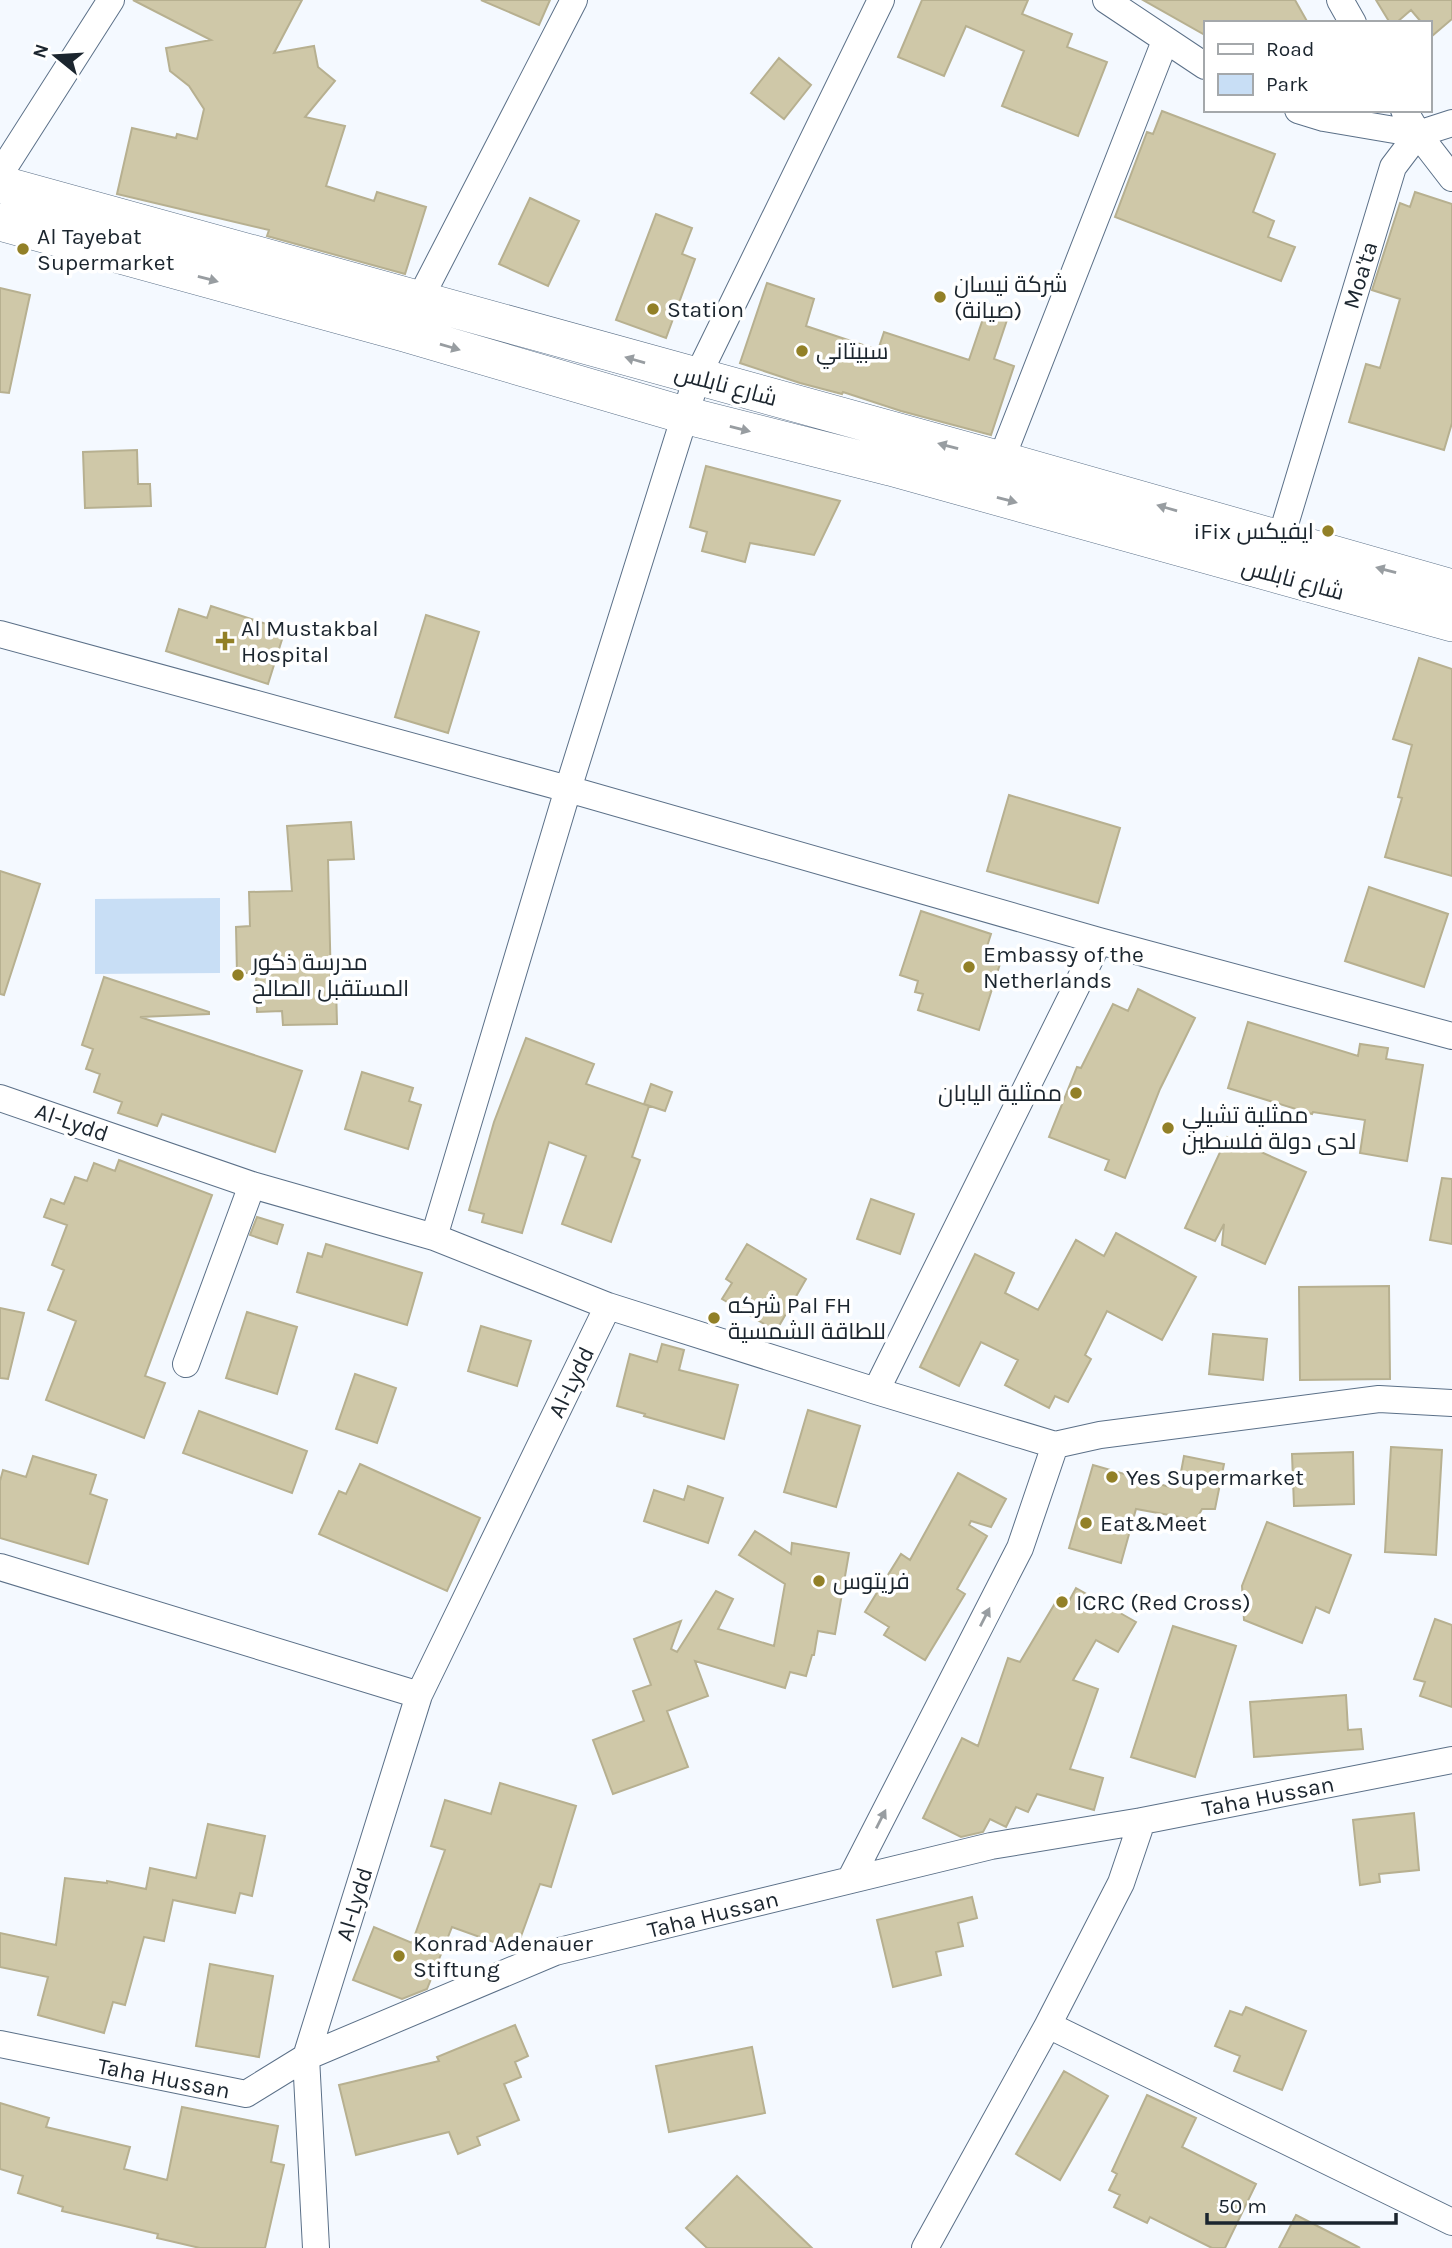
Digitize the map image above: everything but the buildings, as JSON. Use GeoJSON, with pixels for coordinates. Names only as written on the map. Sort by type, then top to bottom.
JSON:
{"type":"FeatureCollection","features":[{"type":"Feature","properties":{"kind":"main road","name":"شارع نابلس"},"geometry":{"type":"LineString","coordinates":[[0,184],[1000,460],[1452,623]]}},
{"type":"Feature","properties":{"kind":"main road","name":"شارع نابلس"},"geometry":{"type":"LineString","coordinates":[[0,222],[404,333],[684,415],[890,467],[1275,557],[1452,588]]}},
{"type":"Feature","properties":{"kind":"street"},"geometry":{"type":"LineString","coordinates":[[0,174],[111,0]]}},
{"type":"Feature","properties":{"kind":"street"},"geometry":{"type":"LineString","coordinates":[[404,333],[574,0]]}},
{"type":"Feature","properties":{"kind":"street"},"geometry":{"type":"LineString","coordinates":[[434,1237],[568,789],[697,377],[881,0]]}},
{"type":"Feature","properties":{"kind":"street"},"geometry":{"type":"LineString","coordinates":[[1106,0],[1204,65]]}},
{"type":"Feature","properties":{"kind":"street"},"geometry":{"type":"LineString","coordinates":[[1340,0],[1352,21]]}},
{"type":"Feature","properties":{"kind":"street"},"geometry":{"type":"LineString","coordinates":[[1000,460],[1165,41]]}},
{"type":"Feature","properties":{"kind":"street"},"geometry":{"type":"LineString","coordinates":[[1304,112],[1324,118],[1418,134],[1452,123]]}},
{"type":"Feature","properties":{"kind":"street"},"geometry":{"type":"LineString","coordinates":[[1405,112],[1418,134],[1452,178]]}},
{"type":"Feature","properties":{"kind":"street","name":"Moa'ta"},"geometry":{"type":"LineString","coordinates":[[1275,557],[1393,167],[1418,134]]}},
{"type":"Feature","properties":{"kind":"street"},"geometry":{"type":"LineString","coordinates":[[0,634],[568,789],[1099,941],[1452,1035]]}},
{"type":"Feature","properties":{"kind":"street"},"geometry":{"type":"LineString","coordinates":[[876,1391],[1099,941]]}},
{"type":"Feature","properties":{"kind":"street","name":"Al-Lydd"},"geometry":{"type":"LineString","coordinates":[[0,1098],[252,1185],[434,1237],[608,1306],[419,1695],[306,2057]]}},
{"type":"Feature","properties":{"kind":"street"},"geometry":{"type":"LineString","coordinates":[[186,1364],[252,1185]]}},
{"type":"Feature","properties":{"kind":"street"},"geometry":{"type":"LineString","coordinates":[[608,1306],[1055,1445],[1100,1435],[1379,1399],[1452,1402]]}},
{"type":"Feature","properties":{"kind":"street"},"geometry":{"type":"LineString","coordinates":[[850,1880],[1020,1548],[1055,1445]]}},
{"type":"Feature","properties":{"kind":"street"},"geometry":{"type":"LineString","coordinates":[[0,1567],[419,1695]]}},
{"type":"Feature","properties":{"kind":"street","name":"Taha Hussan"},"geometry":{"type":"LineString","coordinates":[[0,2045],[246,2094],[306,2057],[555,1952],[991,1846],[1142,1821],[1452,1760]]}},
{"type":"Feature","properties":{"kind":"street"},"geometry":{"type":"LineString","coordinates":[[925,2248],[1048,2025],[1121,1882],[1142,1821]]}},
{"type":"Feature","properties":{"kind":"street"},"geometry":{"type":"LineString","coordinates":[[1048,2025],[1452,2222]]}},
{"type":"Feature","properties":{"kind":"street"},"geometry":{"type":"LineString","coordinates":[[306,2057],[316,2248]]}},
{"type":"Feature","properties":{"kind":"green space"},"geometry":{"type":"Polygon","coordinates":[[[220,898],[220,973],[95,974],[95,899],[220,898]]]}},
{"type":"Feature","properties":{"kind":"place","name":"Al Tayebat Supermarket"},"geometry":{"type":"Point","coordinates":[23,249]}},
{"type":"Feature","properties":{"kind":"place","name":"شركة نيسان (صيانة)"},"geometry":{"type":"Point","coordinates":[940,297]}},
{"type":"Feature","properties":{"kind":"place","name":"Station"},"geometry":{"type":"Point","coordinates":[653,309]}},
{"type":"Feature","properties":{"kind":"place","name":"سبيتاني"},"geometry":{"type":"Point","coordinates":[802,351]}},
{"type":"Feature","properties":{"kind":"place","name":"iFix ايفيكس"},"geometry":{"type":"Point","coordinates":[1328,531]}},
{"type":"Feature","properties":{"kind":"place","name":"Al Mustakbal Hospital"},"geometry":{"type":"Point","coordinates":[225,641]}},
{"type":"Feature","properties":{"kind":"place","name":"Embassy of the Netherlands"},"geometry":{"type":"Point","coordinates":[969,967]}},
{"type":"Feature","properties":{"kind":"place","name":"مدرسة ذكور المستقبل الصالح"},"geometry":{"type":"Point","coordinates":[238,975]}},
{"type":"Feature","properties":{"kind":"place","name":"ممثلية اليابان"},"geometry":{"type":"Point","coordinates":[1076,1093]}},
{"type":"Feature","properties":{"kind":"place","name":"ممثلية تشيلي لدى دولة فلسطين"},"geometry":{"type":"Point","coordinates":[1168,1128]}},
{"type":"Feature","properties":{"kind":"place","name":"شركه Pal FH للطاقة الشمسية"},"geometry":{"type":"Point","coordinates":[714,1318]}},
{"type":"Feature","properties":{"kind":"place","name":"Yes Supermarket"},"geometry":{"type":"Point","coordinates":[1112,1477]}},
{"type":"Feature","properties":{"kind":"place","name":"Eat&Meet"},"geometry":{"type":"Point","coordinates":[1086,1523]}},
{"type":"Feature","properties":{"kind":"place","name":"فريتوس"},"geometry":{"type":"Point","coordinates":[819,1581]}},
{"type":"Feature","properties":{"kind":"place","name":"ICRC (Red Cross)"},"geometry":{"type":"Point","coordinates":[1062,1602]}},
{"type":"Feature","properties":{"kind":"place","name":"Konrad Adenauer Stiftung"},"geometry":{"type":"Point","coordinates":[399,1956]}}]}
